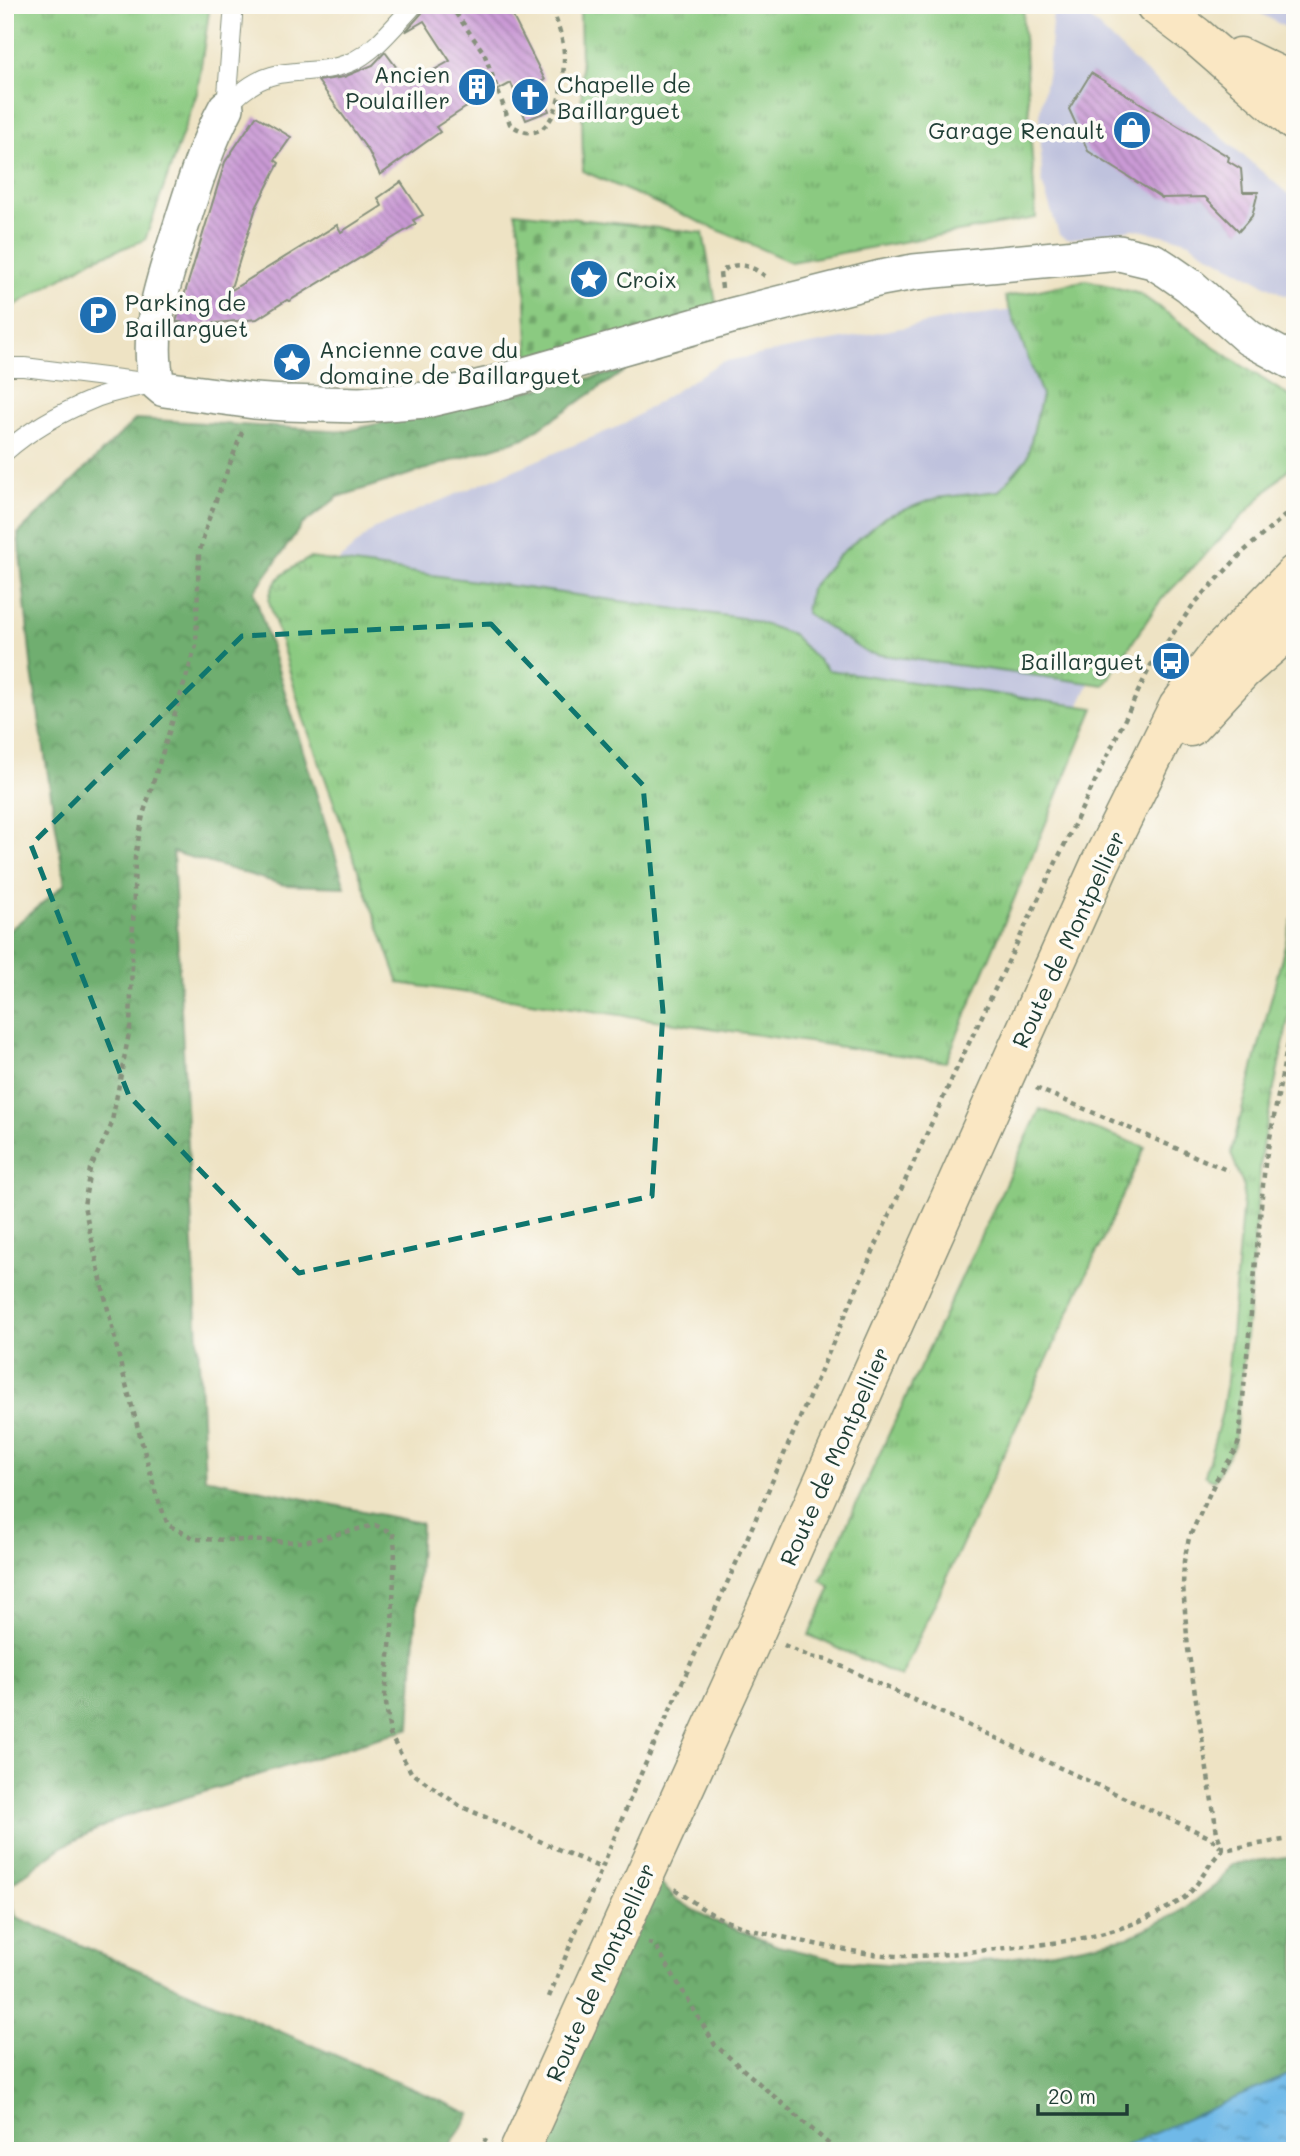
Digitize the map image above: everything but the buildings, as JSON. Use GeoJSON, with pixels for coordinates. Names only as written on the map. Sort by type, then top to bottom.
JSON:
{"type":"FeatureCollection","features":[{"type":"Feature","properties":{"kind":"main road"},"geometry":{"type":"LineString","coordinates":[[1155,5],[1196,36],[1295,122]]}},
{"type":"Feature","properties":{"kind":"main road"},"geometry":{"type":"LineString","coordinates":[[1196,36],[1295,83]]}},
{"type":"Feature","properties":{"kind":"main road","name":"Route de Montpellier"},"geometry":{"type":"LineString","coordinates":[[505,2140],[617,1933],[756,1631],[1100,864],[1178,707],[1220,652],[1295,574]]}},
{"type":"Feature","properties":{"kind":"main road","name":"Route de Montpellier"},"geometry":{"type":"LineString","coordinates":[[1152,762],[1198,720],[1242,671],[1295,625]]}},
{"type":"Feature","properties":{"kind":"street"},"geometry":{"type":"LineString","coordinates":[[226,108],[206,151],[163,286],[155,321],[153,357],[157,383],[164,389],[254,401],[360,405],[426,400],[490,385],[731,316],[870,280],[914,272],[1119,253],[1153,261],[1190,286],[1234,327],[1279,347],[1295,363]]}},
{"type":"Feature","properties":{"kind":"lane"},"geometry":{"type":"LineString","coordinates":[[226,108],[236,96],[261,79],[352,62],[373,47],[414,5]]}},
{"type":"Feature","properties":{"kind":"lane"},"geometry":{"type":"LineString","coordinates":[[226,108],[233,17]]}},
{"type":"Feature","properties":{"kind":"lane"},"geometry":{"type":"LineString","coordinates":[[5,367],[157,383]]}},
{"type":"Feature","properties":{"kind":"lane"},"geometry":{"type":"LineString","coordinates":[[5,452],[54,419],[95,398],[157,383]]}},
{"type":"Feature","properties":{"kind":"path"},"geometry":{"type":"LineString","coordinates":[[450,5],[484,53],[510,124],[520,131],[531,132],[543,127],[552,118],[560,96],[564,52],[551,5]]}},
{"type":"Feature","properties":{"kind":"path"},"geometry":{"type":"LineString","coordinates":[[254,401],[205,532],[200,554],[196,646],[143,815],[135,857],[130,1028],[111,1126],[90,1169],[84,1206],[121,1366],[156,1494],[168,1525],[196,1539],[304,1542],[375,1525],[393,1533],[396,1550],[385,1695],[390,1734],[411,1772],[460,1806],[601,1868]]}},
{"type":"Feature","properties":{"kind":"path"},"geometry":{"type":"LineString","coordinates":[[545,2005],[635,1787],[911,1168],[1151,666],[1193,605],[1244,551],[1295,506]]}},
{"type":"Feature","properties":{"kind":"path"},"geometry":{"type":"LineString","coordinates":[[1223,1850],[1217,1833],[1190,1666],[1185,1627],[1184,1561],[1189,1538],[1216,1480],[1236,1450],[1239,1440],[1265,1164],[1295,1006]]}},
{"type":"Feature","properties":{"kind":"path"},"geometry":{"type":"LineString","coordinates":[[1007,1075],[1229,1171]]}},
{"type":"Feature","properties":{"kind":"path"},"geometry":{"type":"LineString","coordinates":[[756,1631],[810,1657],[828,1660],[1211,1838],[1223,1850]]}},
{"type":"Feature","properties":{"kind":"path"},"geometry":{"type":"LineString","coordinates":[[646,1869],[711,1914],[770,1936],[849,1950],[899,1956],[923,1955],[1052,1944],[1110,1933],[1135,1924],[1182,1900],[1214,1857],[1223,1850],[1295,1838]]}},
{"type":"Feature","properties":{"kind":"path"},"geometry":{"type":"LineString","coordinates":[[617,1933],[655,1945],[715,2045],[837,2151]]}},
{"type":"Feature","properties":{"kind":"path"},"geometry":{"type":"LineString","coordinates":[[480,2151],[505,2140]]}},
{"type":"Feature","properties":{"kind":"highlighted area"},"geometry":{"type":"Polygon","coordinates":[[[491,624],[643,785],[663,1012],[652,1196],[299,1273],[129,1096],[31,845],[242,636],[491,624]]]}},
{"type":"Feature","properties":{"kind":"shaded area"},"geometry":{"type":"Polygon","coordinates":[[[1056,5],[1076,5],[1140,67],[1295,200],[1295,294],[1284,295],[1190,242],[1176,238],[1134,229],[1070,239],[1059,234],[1042,183],[1040,111],[1056,5]]]}},
{"type":"Feature","properties":{"kind":"shaded area"},"geometry":{"type":"Polygon","coordinates":[[[1246,5],[1295,5],[1295,33],[1246,5]]]}},
{"type":"Feature","properties":{"kind":"shaded area"},"geometry":{"type":"Polygon","coordinates":[[[1064,303],[1097,666],[925,1037],[298,597],[375,528],[622,425],[721,362],[954,318],[1064,303]]]}},
{"type":"Feature","properties":{"kind":"green space"},"geometry":{"type":"Polygon","coordinates":[[[5,5],[210,5],[197,93],[145,240],[94,259],[5,311],[5,5]]]}},
{"type":"Feature","properties":{"kind":"green space"},"geometry":{"type":"Polygon","coordinates":[[[580,5],[1024,5],[1036,218],[791,262],[583,171],[580,5]]]}},
{"type":"Feature","properties":{"kind":"green space"},"geometry":{"type":"Polygon","coordinates":[[[515,212],[703,233],[717,308],[529,361],[523,246],[515,212]]]}},
{"type":"Feature","properties":{"kind":"green space"},"geometry":{"type":"Polygon","coordinates":[[[1087,280],[1140,294],[1295,400],[1295,462],[1160,601],[1104,685],[867,653],[806,613],[810,589],[840,554],[885,517],[936,498],[999,491],[1027,458],[1042,395],[1005,297],[1087,280]]]}},
{"type":"Feature","properties":{"kind":"green space"},"geometry":{"type":"Polygon","coordinates":[[[625,371],[524,438],[338,497],[302,525],[254,592],[345,887],[284,885],[173,852],[205,1478],[421,1523],[410,1728],[120,1818],[65,1845],[9,1885],[16,1917],[471,2114],[446,2151],[5,2151],[5,934],[65,884],[32,672],[18,534],[136,419],[347,431],[625,371]]]}},
{"type":"Feature","properties":{"kind":"green space"},"geometry":{"type":"Polygon","coordinates":[[[310,558],[749,619],[792,634],[828,670],[1094,708],[946,1062],[399,983],[303,717],[269,601],[273,586],[278,580],[310,558]]]}},
{"type":"Feature","properties":{"kind":"green space"},"geometry":{"type":"Polygon","coordinates":[[[1295,907],[1295,987],[1262,1147],[1234,1445],[1214,1481],[1205,1475],[1222,1412],[1227,1380],[1244,1188],[1231,1153],[1295,907]]]}},
{"type":"Feature","properties":{"kind":"green space"},"geometry":{"type":"Polygon","coordinates":[[[1040,1109],[1145,1147],[901,1677],[809,1635],[831,1588],[821,1580],[1040,1109]]]}},
{"type":"Feature","properties":{"kind":"green space"},"geometry":{"type":"Polygon","coordinates":[[[1295,1856],[1295,2151],[519,2151],[646,1869],[677,1900],[714,1921],[778,1946],[840,1961],[901,1965],[978,1962],[1054,1952],[1128,1937],[1175,1915],[1216,1885],[1232,1864],[1295,1856]]]}},
{"type":"Feature","properties":{"kind":"water"},"geometry":{"type":"Polygon","coordinates":[[[1295,2072],[1295,2151],[1113,2151],[1295,2072]]]}},
{"type":"Feature","properties":{"kind":"place","name":"Ancien Poulailler"},"geometry":{"type":"Point","coordinates":[477,87]}},
{"type":"Feature","properties":{"kind":"place","name":"Chapelle de Baillarguet"},"geometry":{"type":"Point","coordinates":[530,97]}},
{"type":"Feature","properties":{"kind":"place","name":"Garage Renault"},"geometry":{"type":"Point","coordinates":[1132,130]}},
{"type":"Feature","properties":{"kind":"place","name":"Croix"},"geometry":{"type":"Point","coordinates":[589,279]}},
{"type":"Feature","properties":{"kind":"place","name":"Parking de Baillarguet"},"geometry":{"type":"Point","coordinates":[98,315]}},
{"type":"Feature","properties":{"kind":"place","name":"Ancienne cave du domaine de Baillarguet"},"geometry":{"type":"Point","coordinates":[292,362]}},
{"type":"Feature","properties":{"kind":"place","name":"Baillarguet"},"geometry":{"type":"Point","coordinates":[1171,661]}}]}
